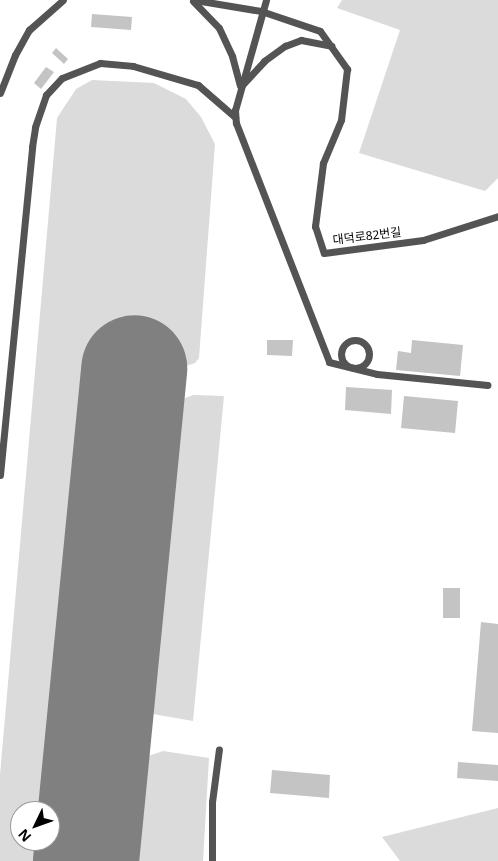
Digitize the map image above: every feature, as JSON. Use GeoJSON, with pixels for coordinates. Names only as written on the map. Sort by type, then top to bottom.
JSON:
{"type":"FeatureCollection","features":[{"type":"Feature","properties":{"kind":"lane"},"geometry":{"type":"LineString","coordinates":[[0,93],[15,55],[28,30],[62,0]]}},
{"type":"Feature","properties":{"kind":"lane"},"geometry":{"type":"LineString","coordinates":[[191,0],[201,6],[219,28],[232,56],[240,87]]}},
{"type":"Feature","properties":{"kind":"lane","name":"대덕로82번길"},"geometry":{"type":"LineString","coordinates":[[195,0],[260,11],[320,31],[333,46],[347,69],[341,120],[324,163],[315,226],[324,253],[424,240],[498,217]]}},
{"type":"Feature","properties":{"kind":"lane"},"geometry":{"type":"LineString","coordinates":[[266,0],[260,11],[240,87],[236,117],[242,142],[329,362],[377,374],[488,385]]}},
{"type":"Feature","properties":{"kind":"lane"},"geometry":{"type":"LineString","coordinates":[[240,87],[264,61],[285,46],[301,40],[333,46]]}},
{"type":"Feature","properties":{"kind":"lane"},"geometry":{"type":"LineString","coordinates":[[0,475],[32,147],[35,127],[46,95],[62,78],[100,63],[133,66],[198,85],[236,117]]}},
{"type":"Feature","properties":{"kind":"lane"},"geometry":{"type":"LineString","coordinates":[[360,341],[369,352],[367,361],[360,367],[350,367],[343,362],[341,349],[347,342],[360,341]]}},
{"type":"Feature","properties":{"kind":"lane"},"geometry":{"type":"LineString","coordinates":[[212,861],[212,802],[219,749]]}},
{"type":"Feature","properties":{"kind":"shaded area"},"geometry":{"type":"Polygon","coordinates":[[[342,0],[498,0],[498,178],[485,191],[359,153],[400,30],[337,8],[342,0]]]}},
{"type":"Feature","properties":{"kind":"shaded area"},"geometry":{"type":"Polygon","coordinates":[[[92,80],[154,83],[186,99],[201,117],[215,144],[199,358],[195,363],[183,367],[114,356],[68,861],[0,861],[0,775],[57,118],[76,89],[92,80]]]}},
{"type":"Feature","properties":{"kind":"shaded area"},"geometry":{"type":"Polygon","coordinates":[[[193,395],[224,396],[193,721],[153,714],[133,691],[130,679],[157,424],[171,404],[193,395]]]}},
{"type":"Feature","properties":{"kind":"shaded area"},"geometry":{"type":"Polygon","coordinates":[[[163,751],[209,758],[203,861],[114,861],[125,773],[137,760],[163,751]]]}},
{"type":"Feature","properties":{"kind":"shaded area"},"geometry":{"type":"Polygon","coordinates":[[[498,808],[498,861],[400,861],[382,837],[498,808]]]}},
{"type":"Feature","properties":{"kind":"building"},"geometry":{"type":"Polygon","coordinates":[[[92,14],[132,17],[131,30],[91,27],[92,14]]]}},
{"type":"Feature","properties":{"kind":"building"},"geometry":{"type":"Polygon","coordinates":[[[56,48],[68,59],[64,64],[52,53],[56,48]]]}},
{"type":"Feature","properties":{"kind":"building"},"geometry":{"type":"Polygon","coordinates":[[[46,67],[54,72],[41,89],[34,83],[46,67]]]}},
{"type":"Feature","properties":{"kind":"building"},"geometry":{"type":"Polygon","coordinates":[[[267,340],[293,340],[292,356],[267,355],[267,340]]]}},
{"type":"Feature","properties":{"kind":"building"},"geometry":{"type":"Polygon","coordinates":[[[412,340],[463,345],[460,376],[396,370],[398,351],[411,353],[412,340]]]}},
{"type":"Feature","properties":{"kind":"building"},"geometry":{"type":"Polygon","coordinates":[[[346,387],[392,390],[391,414],[345,410],[346,387]]]}},
{"type":"Feature","properties":{"kind":"building"},"geometry":{"type":"Polygon","coordinates":[[[404,396],[458,401],[455,433],[401,428],[404,396]]]}},
{"type":"Feature","properties":{"kind":"building"},"geometry":{"type":"Polygon","coordinates":[[[443,588],[460,588],[460,618],[443,618],[443,588]]]}},
{"type":"Feature","properties":{"kind":"building"},"geometry":{"type":"Polygon","coordinates":[[[481,622],[498,624],[498,733],[472,731],[481,622]]]}},
{"type":"Feature","properties":{"kind":"building"},"geometry":{"type":"Polygon","coordinates":[[[458,762],[498,765],[498,781],[457,778],[458,762]]]}},
{"type":"Feature","properties":{"kind":"building"},"geometry":{"type":"Polygon","coordinates":[[[272,770],[330,775],[329,798],[270,793],[272,770]]]}},
{"type":"Feature","properties":{"kind":"runway"},"geometry":{"type":"LineString","coordinates":[[86,861],[134,368]]}}]}
